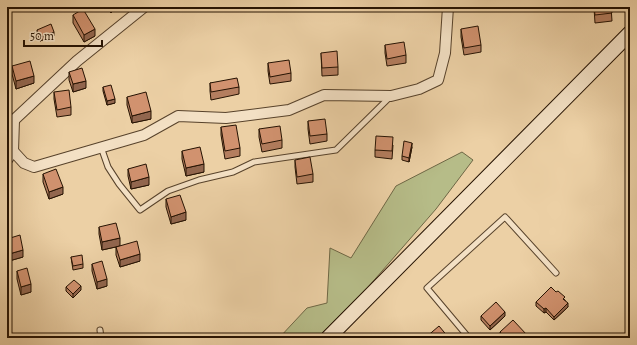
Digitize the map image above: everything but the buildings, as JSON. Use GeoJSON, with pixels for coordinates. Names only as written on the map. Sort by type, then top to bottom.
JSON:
{"type":"FeatureCollection","features":[{"type":"Feature","properties":{"kind":"main road"},"geometry":{"type":"LineString","coordinates":[[328,338],[630,33]]}},
{"type":"Feature","properties":{"kind":"street"},"geometry":{"type":"LineString","coordinates":[[7,160],[13,151],[11,121],[78,61],[144,7]]}},
{"type":"Feature","properties":{"kind":"street"},"geometry":{"type":"LineString","coordinates":[[13,151],[24,163],[34,167],[144,135],[178,116],[226,118],[289,110],[324,95],[391,96],[419,89],[438,80],[446,53],[448,7]]}},
{"type":"Feature","properties":{"kind":"lane"},"geometry":{"type":"LineString","coordinates":[[101,147],[108,167],[119,184],[140,210],[168,192],[199,180],[234,172],[254,162],[336,150],[391,96]]}},
{"type":"Feature","properties":{"kind":"lane"},"geometry":{"type":"LineString","coordinates":[[469,338],[427,288],[505,217],[556,273]]}},
{"type":"Feature","properties":{"kind":"lane"},"geometry":{"type":"LineString","coordinates":[[100,330],[101,338]]}},
{"type":"Feature","properties":{"kind":"green space"},"geometry":{"type":"Polygon","coordinates":[[[462,152],[473,160],[436,209],[369,286],[317,338],[279,338],[307,308],[327,303],[330,248],[351,258],[396,186],[462,152]]]}}]}
